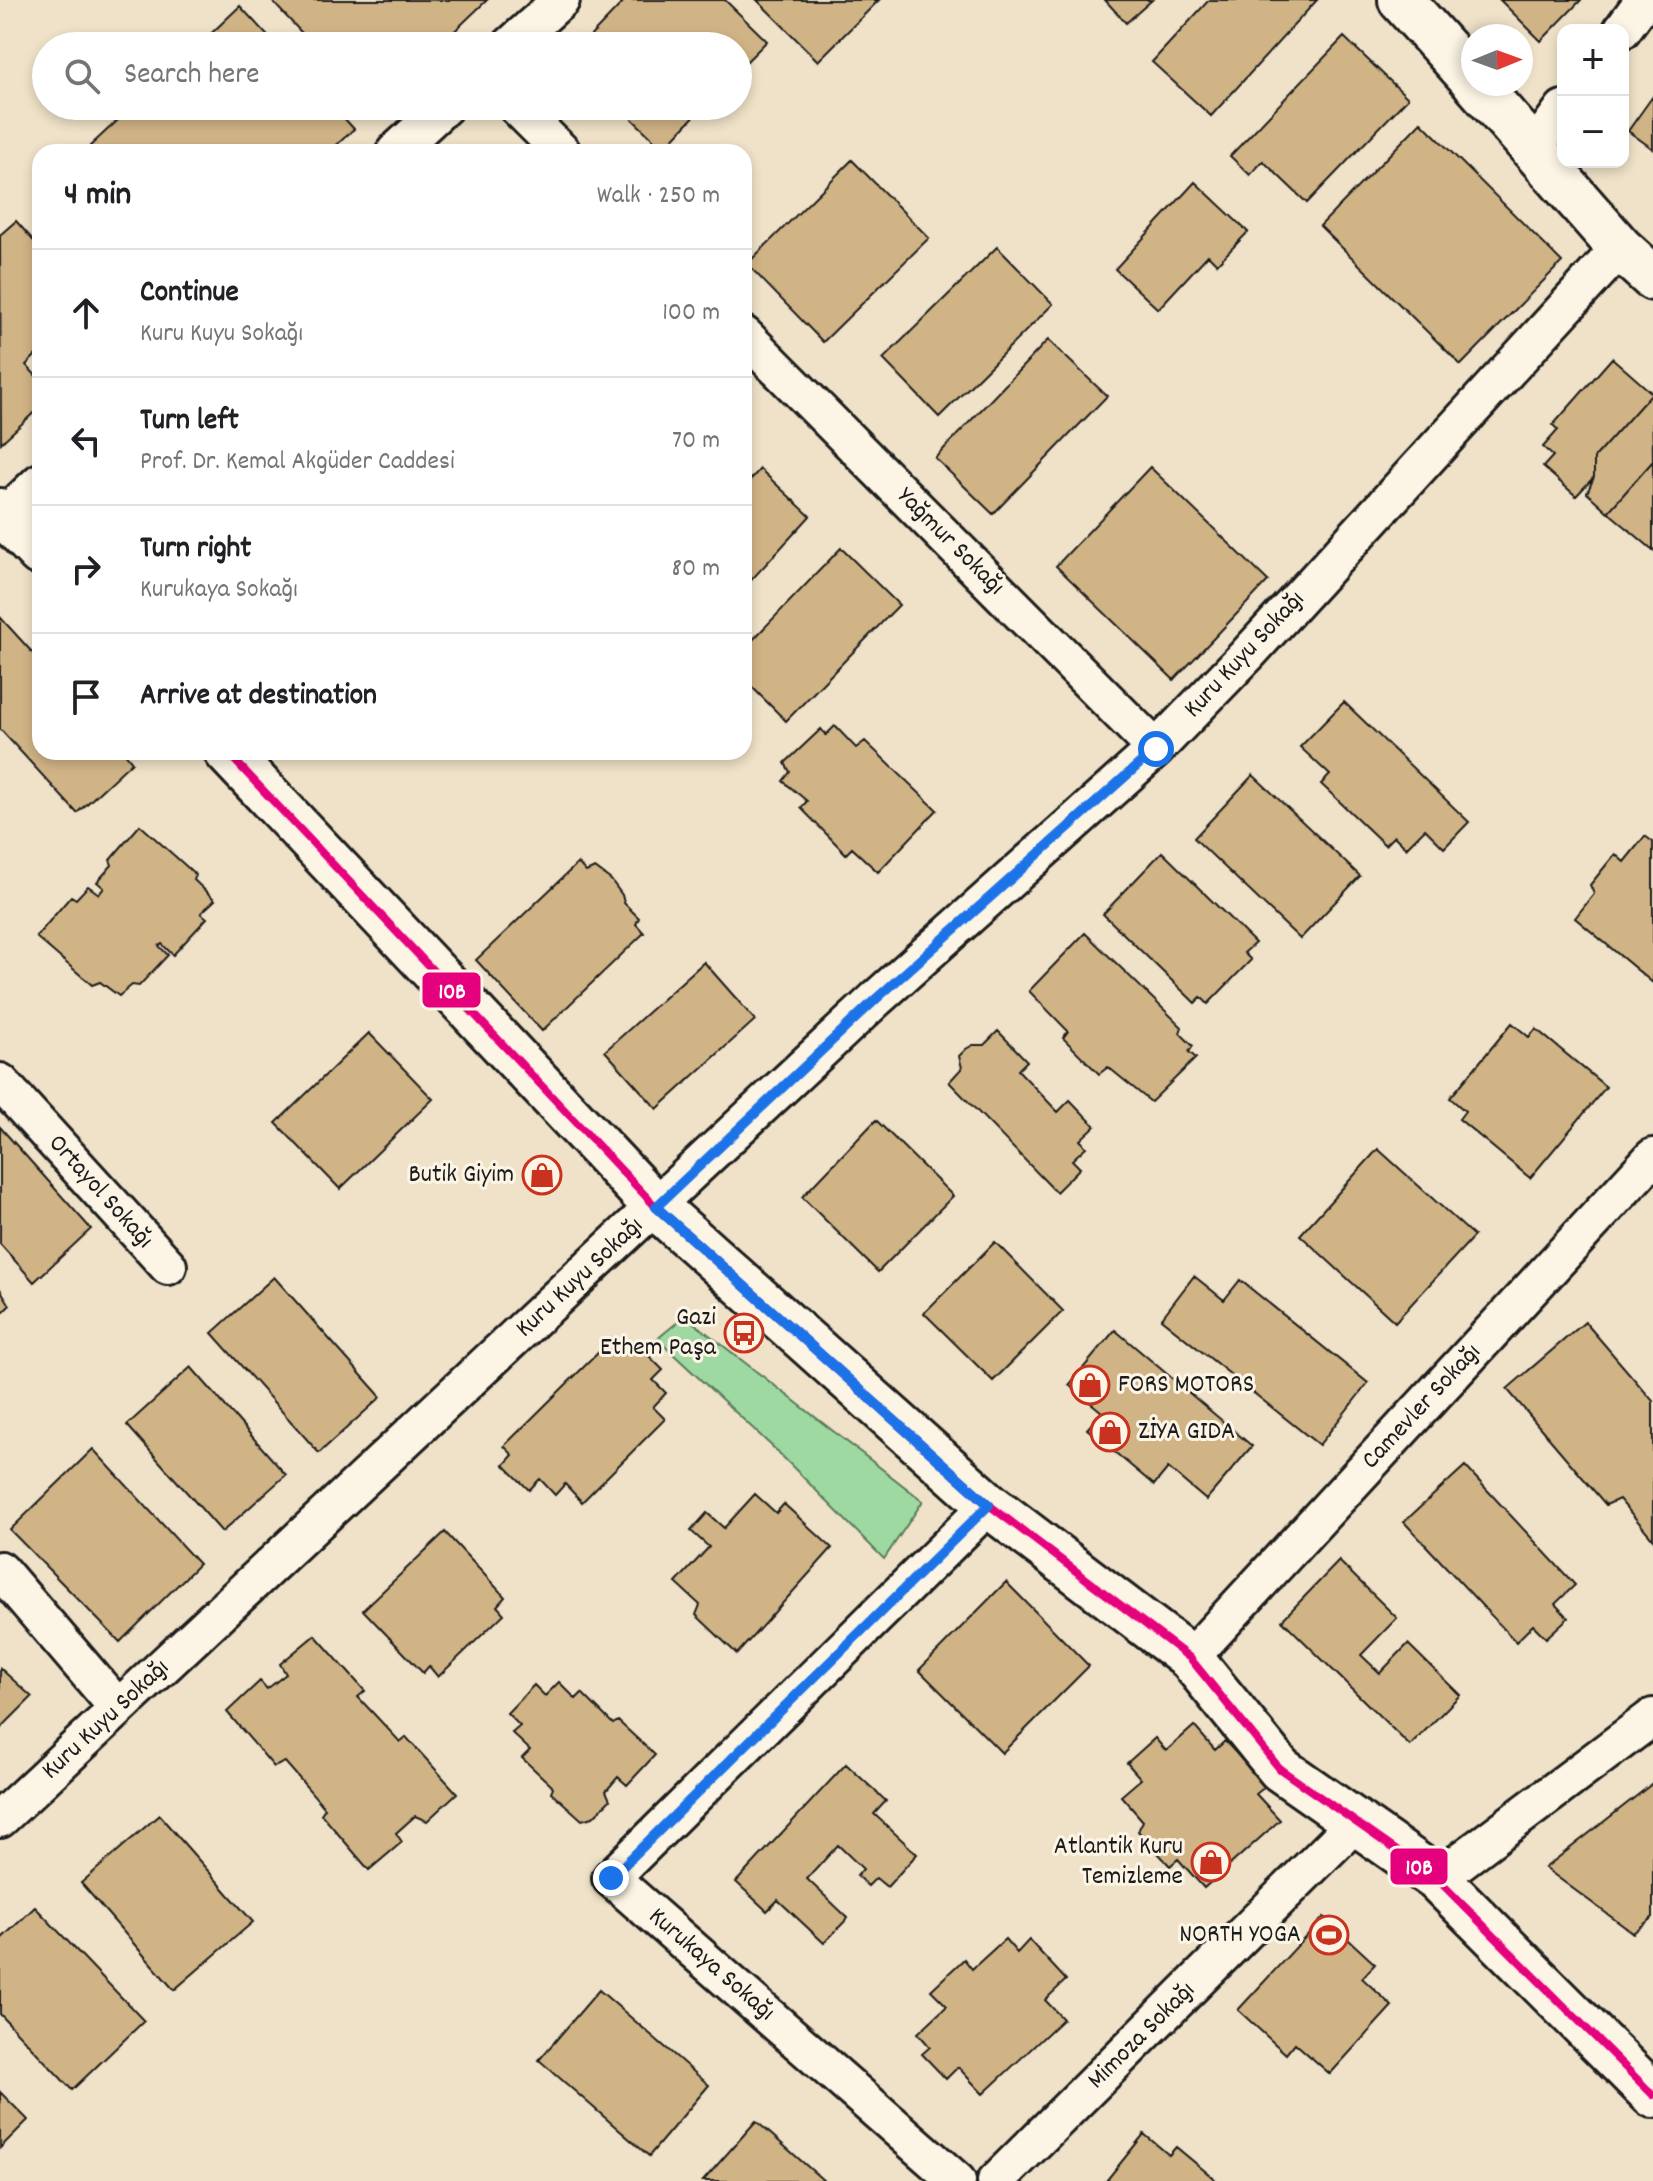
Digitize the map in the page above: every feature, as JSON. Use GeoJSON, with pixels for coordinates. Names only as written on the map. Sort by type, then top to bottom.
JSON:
{"type":"FeatureCollection","features":[{"type":"Feature","properties":{"kind":"street"},"geometry":{"type":"LineString","coordinates":[[526,32],[561,0]]}},
{"type":"Feature","properties":{"kind":"street"},"geometry":{"type":"LineString","coordinates":[[1401,0],[1461,66]]}},
{"type":"Feature","properties":{"kind":"street"},"geometry":{"type":"LineString","coordinates":[[1626,24],[1644,0]]}},
{"type":"Feature","properties":{"kind":"street"},"geometry":{"type":"LineString","coordinates":[[1487,96],[1620,248],[1653,278]]}},
{"type":"Feature","properties":{"kind":"street"},"geometry":{"type":"LineString","coordinates":[[1534,149],[1557,117]]}},
{"type":"Feature","properties":{"kind":"street"},"geometry":{"type":"LineString","coordinates":[[404,144],[430,120]]}},
{"type":"Feature","properties":{"kind":"street"},"geometry":{"type":"LineString","coordinates":[[530,120],[554,144]]}},
{"type":"Feature","properties":{"kind":"street","name":"Kuru Kuyu Sokağı"},"geometry":{"type":"LineString","coordinates":[[0,1819],[876,999],[1156,749],[1246,656],[1620,248]]}},
{"type":"Feature","properties":{"kind":"street","name":"Yağmur Sokağı"},"geometry":{"type":"LineString","coordinates":[[752,343],[1156,749]]}},
{"type":"Feature","properties":{"kind":"street"},"geometry":{"type":"LineString","coordinates":[[32,489],[1,515],[32,545]]}},
{"type":"Feature","properties":{"kind":"street"},"geometry":{"type":"LineString","coordinates":[[235,760],[656,1207],[989,1505],[1190,1658],[1280,1769],[1437,1879],[1653,2095]]}},
{"type":"Feature","properties":{"kind":"street","name":"Ortayol Sokağı"},"geometry":{"type":"LineString","coordinates":[[0,1082],[168,1266]]}},
{"type":"Feature","properties":{"kind":"street","name":"Camevler Sokağı"},"geometry":{"type":"LineString","coordinates":[[1190,1658],[1653,1157]]}},
{"type":"Feature","properties":{"kind":"street","name":"Kurukaya Sokağı"},"geometry":{"type":"LineString","coordinates":[[957,2181],[611,1878],[989,1505]]}},
{"type":"Feature","properties":{"kind":"street"},"geometry":{"type":"LineString","coordinates":[[0,1570],[118,1708]]}},
{"type":"Feature","properties":{"kind":"street"},"geometry":{"type":"LineString","coordinates":[[1437,1879],[1653,1717]]}},
{"type":"Feature","properties":{"kind":"street","name":"Mimoza Sokağı"},"geometry":{"type":"LineString","coordinates":[[996,2181],[1356,1822]]}},
{"type":"Feature","properties":{"kind":"green space"},"geometry":{"type":"Polygon","coordinates":[[[685,1316],[923,1501],[884,1559],[776,1450],[657,1339],[685,1316]]]}},
{"type":"Feature","properties":{"kind":"building"},"geometry":{"type":"Polygon","coordinates":[[[271,0],[487,0],[454,32],[301,32],[271,0]]]}},
{"type":"Feature","properties":{"kind":"building"},"geometry":{"type":"Polygon","coordinates":[[[625,0],[725,0],[767,41],[752,56],[752,32],[594,32],[625,0]]]}},
{"type":"Feature","properties":{"kind":"building"},"geometry":{"type":"Polygon","coordinates":[[[757,0],[879,0],[818,61],[757,0]]]}},
{"type":"Feature","properties":{"kind":"building"},"geometry":{"type":"Polygon","coordinates":[[[1105,0],[1152,0],[1126,23],[1105,0]]]}},
{"type":"Feature","properties":{"kind":"building"},"geometry":{"type":"Polygon","coordinates":[[[1209,0],[1317,0],[1211,116],[1152,62],[1209,0]]]}},
{"type":"Feature","properties":{"kind":"building"},"geometry":{"type":"Polygon","coordinates":[[[1500,0],[1581,0],[1541,41],[1533,33],[1533,24],[1524,24],[1500,0]]]}},
{"type":"Feature","properties":{"kind":"building"},"geometry":{"type":"Polygon","coordinates":[[[240,6],[264,32],[213,32],[240,6]]]}},
{"type":"Feature","properties":{"kind":"building"},"geometry":{"type":"Polygon","coordinates":[[[1344,37],[1408,98],[1307,203],[1263,161],[1250,175],[1230,156],[1344,37]]]}},
{"type":"Feature","properties":{"kind":"building"},"geometry":{"type":"Polygon","coordinates":[[[1653,96],[1653,149],[1629,130],[1653,96]]]}},
{"type":"Feature","properties":{"kind":"building"},"geometry":{"type":"Polygon","coordinates":[[[118,120],[346,120],[354,129],[338,144],[92,144],[118,120]]]}},
{"type":"Feature","properties":{"kind":"building"},"geometry":{"type":"Polygon","coordinates":[[[633,120],[691,120],[668,144],[658,144],[633,120]]]}},
{"type":"Feature","properties":{"kind":"building"},"geometry":{"type":"Polygon","coordinates":[[[1421,122],[1562,262],[1461,365],[1320,226],[1421,122]]]}},
{"type":"Feature","properties":{"kind":"building"},"geometry":{"type":"Polygon","coordinates":[[[852,160],[929,238],[823,342],[752,269],[752,259],[852,160]]]}},
{"type":"Feature","properties":{"kind":"building"},"geometry":{"type":"Polygon","coordinates":[[[1195,182],[1248,232],[1217,264],[1208,255],[1158,309],[1115,269],[1195,182]]]}},
{"type":"Feature","properties":{"kind":"building"},"geometry":{"type":"Polygon","coordinates":[[[16,221],[32,239],[32,359],[26,365],[32,371],[32,414],[1,443],[0,235],[16,221]]]}},
{"type":"Feature","properties":{"kind":"building"},"geometry":{"type":"Polygon","coordinates":[[[997,247],[1053,304],[939,417],[883,359],[997,247]]]}},
{"type":"Feature","properties":{"kind":"building"},"geometry":{"type":"Polygon","coordinates":[[[1048,340],[1107,396],[993,514],[935,458],[1048,340]]]}},
{"type":"Feature","properties":{"kind":"building"},"geometry":{"type":"Polygon","coordinates":[[[1612,358],[1652,393],[1594,458],[1594,477],[1576,496],[1543,467],[1553,456],[1543,447],[1558,430],[1553,425],[1612,358]]]}},
{"type":"Feature","properties":{"kind":"building"},"geometry":{"type":"Polygon","coordinates":[[[1652,393],[1653,461],[1608,512],[1587,493],[1594,477],[1594,458],[1652,393]]]}},
{"type":"Feature","properties":{"kind":"building"},"geometry":{"type":"Polygon","coordinates":[[[1653,461],[1653,550],[1608,512],[1653,461]]]}},
{"type":"Feature","properties":{"kind":"building"},"geometry":{"type":"Polygon","coordinates":[[[1150,467],[1268,581],[1174,680],[1056,566],[1150,467]]]}},
{"type":"Feature","properties":{"kind":"building"},"geometry":{"type":"Polygon","coordinates":[[[760,469],[810,516],[752,579],[752,478],[760,469]]]}},
{"type":"Feature","properties":{"kind":"building"},"geometry":{"type":"Polygon","coordinates":[[[841,548],[899,605],[786,721],[752,687],[752,641],[841,548]]]}},
{"type":"Feature","properties":{"kind":"building"},"geometry":{"type":"Polygon","coordinates":[[[0,617],[32,652],[32,760],[132,762],[77,813],[0,729],[0,617]]]}},
{"type":"Feature","properties":{"kind":"building"},"geometry":{"type":"Polygon","coordinates":[[[1344,702],[1469,822],[1444,848],[1425,829],[1406,848],[1394,836],[1385,845],[1321,784],[1330,775],[1300,747],[1344,702]]]}},
{"type":"Feature","properties":{"kind":"building"},"geometry":{"type":"Polygon","coordinates":[[[835,726],[856,748],[865,741],[937,810],[878,872],[852,848],[846,854],[801,808],[807,801],[783,781],[790,772],[785,763],[821,729],[826,735],[835,726]]]}},
{"type":"Feature","properties":{"kind":"building"},"geometry":{"type":"Polygon","coordinates":[[[1253,775],[1360,876],[1300,939],[1194,838],[1253,775]]]}},
{"type":"Feature","properties":{"kind":"building"},"geometry":{"type":"Polygon","coordinates":[[[140,825],[196,875],[194,880],[215,900],[201,913],[207,918],[173,955],[162,944],[159,946],[168,955],[139,986],[132,985],[119,996],[100,982],[92,985],[36,937],[71,896],[76,899],[88,886],[99,894],[104,888],[97,882],[112,865],[110,860],[140,825]]]}},
{"type":"Feature","properties":{"kind":"building"},"geometry":{"type":"Polygon","coordinates":[[[1645,836],[1653,842],[1653,983],[1575,918],[1594,894],[1590,885],[1615,854],[1624,862],[1645,836]]]}},
{"type":"Feature","properties":{"kind":"building"},"geometry":{"type":"Polygon","coordinates":[[[1162,852],[1255,943],[1244,953],[1251,960],[1208,1004],[1201,997],[1195,1003],[1103,914],[1162,852]]]}},
{"type":"Feature","properties":{"kind":"building"},"geometry":{"type":"Polygon","coordinates":[[[578,863],[586,872],[595,868],[611,880],[624,903],[639,918],[636,924],[644,933],[542,1031],[476,960],[578,863]]]}},
{"type":"Feature","properties":{"kind":"building"},"geometry":{"type":"Polygon","coordinates":[[[1085,933],[1182,1027],[1180,1033],[1193,1046],[1189,1052],[1196,1058],[1151,1102],[1108,1067],[1099,1074],[1063,1038],[1068,1031],[1029,991],[1085,933]]]}},
{"type":"Feature","properties":{"kind":"building"},"geometry":{"type":"Polygon","coordinates":[[[704,962],[755,1020],[657,1109],[605,1051],[704,962]]]}},
{"type":"Feature","properties":{"kind":"building"},"geometry":{"type":"Polygon","coordinates":[[[1512,1023],[1529,1037],[1536,1029],[1606,1087],[1530,1178],[1459,1119],[1465,1111],[1450,1098],[1512,1023]]]}},
{"type":"Feature","properties":{"kind":"building"},"geometry":{"type":"Polygon","coordinates":[[[998,1031],[1027,1061],[1018,1070],[1058,1112],[1070,1100],[1095,1126],[1080,1140],[1086,1147],[1072,1160],[1080,1168],[1056,1192],[949,1082],[962,1068],[959,1056],[973,1045],[984,1045],[998,1031]]]}},
{"type":"Feature","properties":{"kind":"building"},"geometry":{"type":"Polygon","coordinates":[[[369,1033],[433,1099],[340,1189],[276,1123],[369,1033]]]}},
{"type":"Feature","properties":{"kind":"building"},"geometry":{"type":"Polygon","coordinates":[[[876,1120],[953,1196],[878,1272],[802,1197],[876,1120]]]}},
{"type":"Feature","properties":{"kind":"building"},"geometry":{"type":"Polygon","coordinates":[[[0,1127],[91,1229],[34,1282],[0,1244],[0,1127]]]}},
{"type":"Feature","properties":{"kind":"building"},"geometry":{"type":"Polygon","coordinates":[[[1378,1149],[1474,1236],[1395,1322],[1300,1235],[1378,1149]]]}},
{"type":"Feature","properties":{"kind":"building"},"geometry":{"type":"Polygon","coordinates":[[[995,1242],[1063,1311],[993,1381],[924,1313],[995,1242]]]}},
{"type":"Feature","properties":{"kind":"building"},"geometry":{"type":"Polygon","coordinates":[[[1194,1276],[1224,1300],[1240,1280],[1368,1383],[1319,1445],[1161,1319],[1194,1276]]]}},
{"type":"Feature","properties":{"kind":"building"},"geometry":{"type":"Polygon","coordinates":[[[274,1277],[381,1397],[319,1453],[212,1333],[274,1277]]]}},
{"type":"Feature","properties":{"kind":"building"},"geometry":{"type":"Polygon","coordinates":[[[0,1289],[10,1305],[0,1315],[0,1289]]]}},
{"type":"Feature","properties":{"kind":"building"},"geometry":{"type":"Polygon","coordinates":[[[1585,1322],[1653,1401],[1653,1539],[1619,1499],[1606,1505],[1507,1389],[1585,1322]]]}},
{"type":"Feature","properties":{"kind":"building"},"geometry":{"type":"Polygon","coordinates":[[[1115,1330],[1252,1446],[1206,1500],[1168,1468],[1154,1485],[1087,1429],[1102,1412],[1069,1385],[1115,1330]]]}},
{"type":"Feature","properties":{"kind":"building"},"geometry":{"type":"Polygon","coordinates":[[[613,1338],[625,1350],[634,1341],[663,1370],[653,1380],[666,1393],[653,1407],[665,1419],[582,1502],[565,1484],[555,1495],[540,1479],[529,1490],[504,1465],[513,1455],[504,1446],[613,1338]]]}},
{"type":"Feature","properties":{"kind":"building"},"geometry":{"type":"Polygon","coordinates":[[[191,1367],[286,1475],[222,1532],[127,1425],[191,1367]]]}},
{"type":"Feature","properties":{"kind":"building"},"geometry":{"type":"Polygon","coordinates":[[[93,1449],[199,1564],[120,1642],[10,1530],[93,1449]]]}},
{"type":"Feature","properties":{"kind":"building"},"geometry":{"type":"Polygon","coordinates":[[[1465,1466],[1575,1585],[1555,1604],[1568,1618],[1546,1638],[1533,1625],[1516,1642],[1404,1522],[1465,1466]]]}},
{"type":"Feature","properties":{"kind":"building"},"geometry":{"type":"Polygon","coordinates":[[[755,1494],[776,1513],[784,1504],[832,1548],[737,1654],[696,1615],[700,1605],[676,1583],[709,1547],[691,1531],[707,1513],[724,1528],[755,1494]]]}},
{"type":"Feature","properties":{"kind":"building"},"geometry":{"type":"Polygon","coordinates":[[[445,1532],[505,1597],[497,1606],[504,1614],[438,1677],[429,1666],[423,1673],[363,1610],[445,1532]]]}},
{"type":"Feature","properties":{"kind":"building"},"geometry":{"type":"Polygon","coordinates":[[[1339,1561],[1397,1618],[1361,1655],[1380,1673],[1408,1644],[1460,1695],[1410,1746],[1282,1620],[1339,1561]]]}},
{"type":"Feature","properties":{"kind":"building"},"geometry":{"type":"Polygon","coordinates":[[[1006,1582],[1089,1666],[1002,1753],[919,1670],[1006,1582]]]}},
{"type":"Feature","properties":{"kind":"building"},"geometry":{"type":"Polygon","coordinates":[[[315,1635],[365,1691],[358,1697],[400,1742],[406,1737],[457,1793],[427,1821],[415,1816],[396,1833],[402,1842],[369,1870],[321,1814],[325,1808],[285,1762],[274,1767],[227,1712],[260,1681],[267,1689],[286,1674],[280,1664],[315,1635]]]}},
{"type":"Feature","properties":{"kind":"building"},"geometry":{"type":"Polygon","coordinates":[[[0,1668],[32,1697],[0,1729],[0,1668]]]}},
{"type":"Feature","properties":{"kind":"building"},"geometry":{"type":"Polygon","coordinates":[[[559,1682],[576,1699],[582,1693],[613,1724],[618,1721],[655,1755],[627,1785],[618,1777],[606,1791],[610,1800],[593,1817],[582,1820],[551,1792],[553,1787],[522,1758],[530,1750],[512,1733],[520,1726],[507,1713],[534,1685],[545,1696],[559,1682]]]}},
{"type":"Feature","properties":{"kind":"building"},"geometry":{"type":"Polygon","coordinates":[[[1194,1726],[1215,1750],[1225,1741],[1266,1786],[1256,1794],[1280,1820],[1204,1888],[1178,1859],[1170,1866],[1138,1831],[1143,1821],[1121,1796],[1141,1779],[1127,1763],[1155,1738],[1166,1751],[1194,1726]]]}},
{"type":"Feature","properties":{"kind":"building"},"geometry":{"type":"Polygon","coordinates":[[[846,1764],[886,1801],[874,1814],[917,1854],[887,1887],[876,1878],[868,1886],[857,1876],[863,1869],[838,1845],[807,1879],[848,1918],[824,1943],[778,1900],[767,1911],[736,1882],[846,1764]]]}},
{"type":"Feature","properties":{"kind":"building"},"geometry":{"type":"Polygon","coordinates":[[[1653,1783],[1653,1917],[1633,1933],[1545,1868],[1653,1783]]]}},
{"type":"Feature","properties":{"kind":"building"},"geometry":{"type":"Polygon","coordinates":[[[159,1815],[253,1922],[174,1990],[81,1883],[159,1815]]]}},
{"type":"Feature","properties":{"kind":"building"},"geometry":{"type":"Polygon","coordinates":[[[35,1907],[144,2021],[72,2090],[0,2014],[0,1940],[35,1907]]]}},
{"type":"Feature","properties":{"kind":"building"},"geometry":{"type":"Polygon","coordinates":[[[1324,1917],[1375,1964],[1362,1978],[1392,2006],[1330,2074],[1295,2043],[1286,2054],[1238,2010],[1324,1917]]]}},
{"type":"Feature","properties":{"kind":"building"},"geometry":{"type":"Polygon","coordinates":[[[1005,1939],[1017,1953],[1029,1940],[1066,1980],[1045,2000],[1063,2019],[983,2094],[958,2067],[946,2079],[922,2054],[930,2047],[918,2033],[947,2006],[931,1990],[964,1959],[972,1969],[1005,1939]]]}},
{"type":"Feature","properties":{"kind":"building"},"geometry":{"type":"Polygon","coordinates":[[[599,1990],[709,2085],[649,2156],[539,2060],[599,1990]]]}},
{"type":"Feature","properties":{"kind":"building"},"geometry":{"type":"Polygon","coordinates":[[[0,2092],[28,2120],[0,2148],[0,2092]]]}},
{"type":"Feature","properties":{"kind":"building"},"geometry":{"type":"Polygon","coordinates":[[[756,2121],[824,2181],[703,2181],[756,2121]]]}},
{"type":"Feature","properties":{"kind":"building"},"geometry":{"type":"Polygon","coordinates":[[[1144,2134],[1169,2155],[1176,2147],[1217,2181],[1106,2181],[1144,2134]]]}},
{"type":"Feature","properties":{"kind":"transit line","name":"10B"},"geometry":{"type":"LineString","coordinates":[[235,760],[656,1207],[989,1505],[1190,1658],[1280,1769],[1437,1879],[1653,2095]]}},
{"type":"Feature","properties":{"kind":"place","name":"Butik Giyim"},"geometry":{"type":"Point","coordinates":[542,1175]}},
{"type":"Feature","properties":{"kind":"place","name":"Gazi Ethem Paşa"},"geometry":{"type":"Point","coordinates":[744,1333]}},
{"type":"Feature","properties":{"kind":"place","name":"FORS MOTORS"},"geometry":{"type":"Point","coordinates":[1090,1385]}},
{"type":"Feature","properties":{"kind":"place","name":"ZİYA GIDA"},"geometry":{"type":"Point","coordinates":[1110,1432]}},
{"type":"Feature","properties":{"kind":"place","name":"Atlantik Kuru Temizleme"},"geometry":{"type":"Point","coordinates":[1211,1862]}},
{"type":"Feature","properties":{"kind":"place","name":"NORTH YOGA"},"geometry":{"type":"Point","coordinates":[1329,1935]}},
{"type":"Feature","properties":{"kind":"route"},"geometry":{"type":"LineString","coordinates":[[611,1878],[989,1505],[656,1207],[876,999],[1156,749]]}}]}
